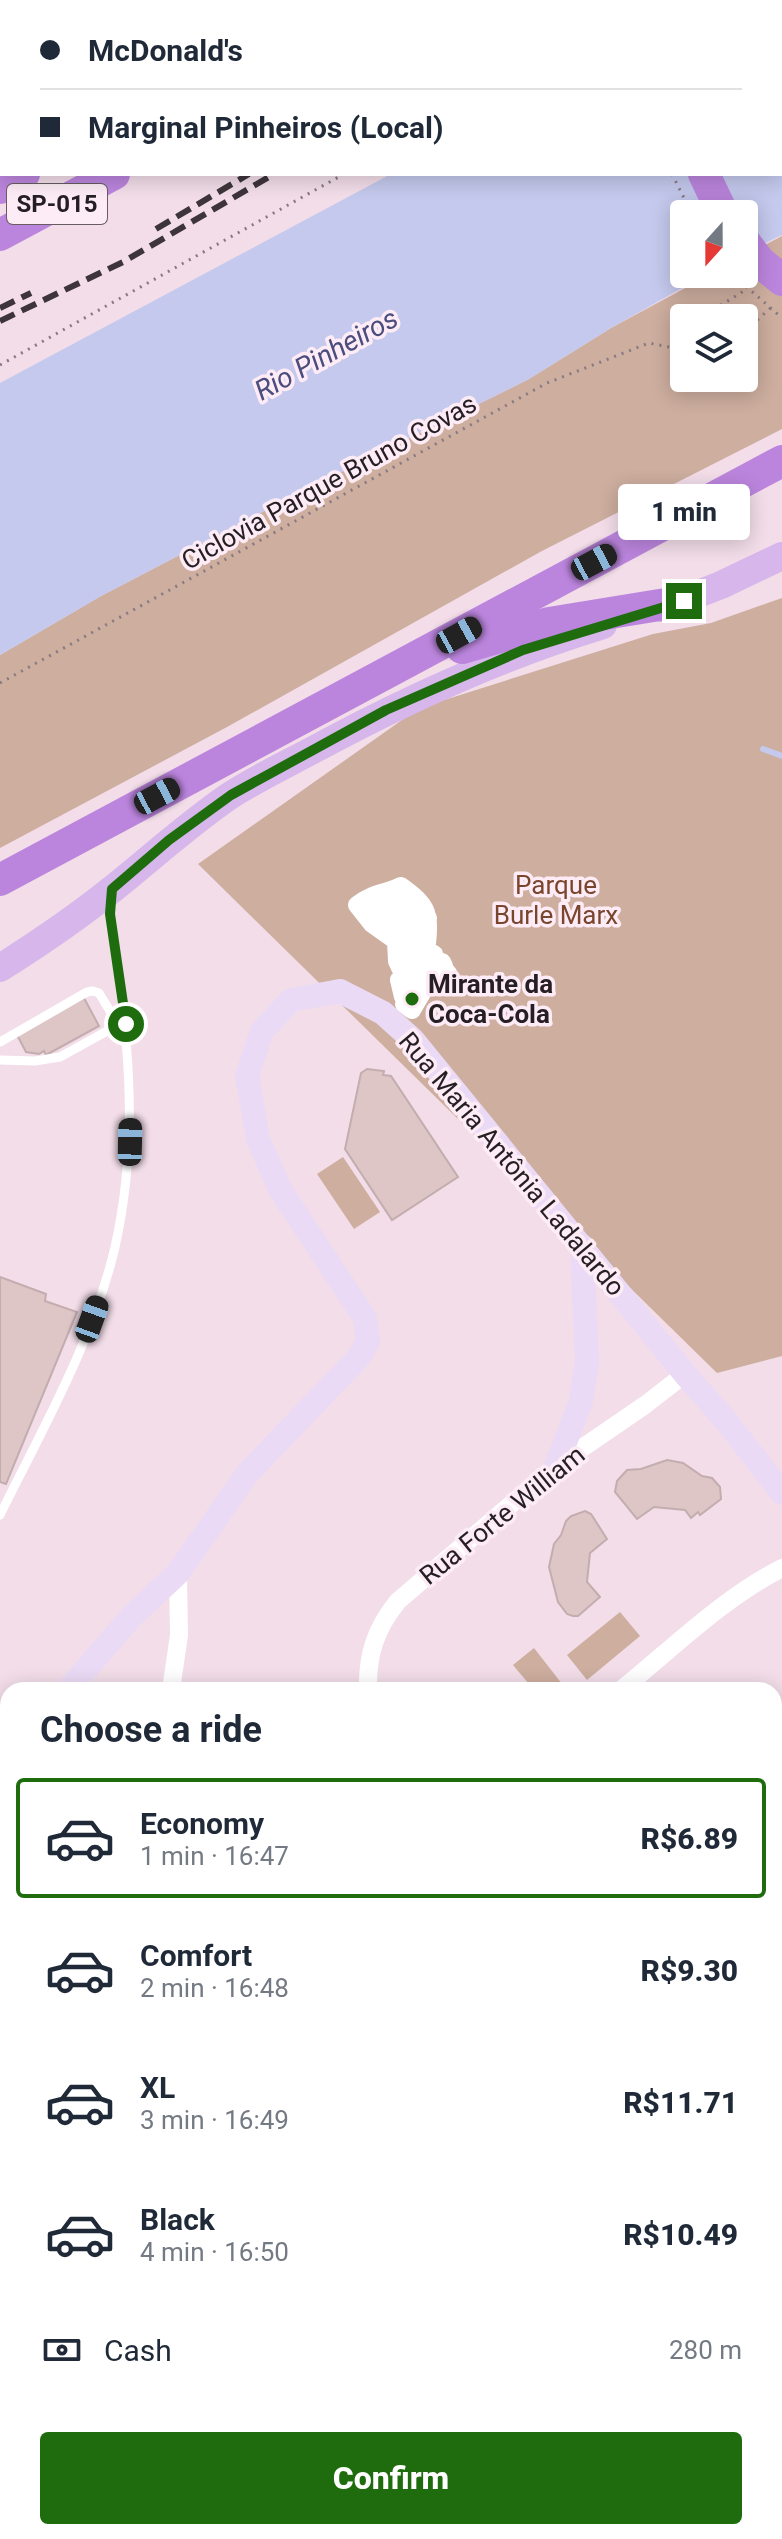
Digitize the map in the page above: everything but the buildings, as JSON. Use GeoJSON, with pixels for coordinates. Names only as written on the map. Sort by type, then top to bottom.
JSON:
{"type":"FeatureCollection","features":[{"type":"Feature","properties":{"kind":"highway"},"geometry":{"type":"LineString","coordinates":[[0,188],[21,176]]}},
{"type":"Feature","properties":{"kind":"highway","name":"SP-015"},"geometry":{"type":"LineString","coordinates":[[0,235],[110,176]]}},
{"type":"Feature","properties":{"kind":"highway"},"geometry":{"type":"LineString","coordinates":[[705,176],[716,200]]}},
{"type":"Feature","properties":{"kind":"highway"},"geometry":{"type":"LineString","coordinates":[[758,260],[782,280]]}},
{"type":"Feature","properties":{"kind":"highway"},"geometry":{"type":"LineString","coordinates":[[0,880],[782,461]]}},
{"type":"Feature","properties":{"kind":"highway"},"geometry":{"type":"LineString","coordinates":[[405,663],[549,623],[684,601]]}},
{"type":"Feature","properties":{"kind":"main road"},"geometry":{"type":"LineString","coordinates":[[0,968],[68,924],[169,840],[231,795],[386,710],[523,650],[684,601],[782,556]]}},
{"type":"Feature","properties":{"kind":"street"},"geometry":{"type":"LineString","coordinates":[[418,924],[404,895],[376,901],[369,910],[383,918],[395,931],[401,953],[418,946],[421,922],[399,902],[386,903],[383,910],[392,915],[399,936],[407,944],[418,928],[418,924],[419,899],[401,886],[369,896],[357,905],[372,924],[396,941],[397,961],[402,972],[407,958],[425,949],[434,954],[399,980],[403,997],[419,976],[442,962],[444,966],[425,973],[404,1004],[412,1010],[428,983],[448,973]]}},
{"type":"Feature","properties":{"kind":"street","name":"Rua Maria Antônia Ladalardo"},"geometry":{"type":"LineString","coordinates":[[75,1682],[132,1616],[178,1573],[247,1474],[350,1367],[368,1341],[365,1318],[281,1191],[258,1139],[247,1076],[262,1031],[291,1000],[340,991],[383,1013],[413,1040],[782,1493]]}},
{"type":"Feature","properties":{"kind":"street"},"geometry":{"type":"LineString","coordinates":[[556,1466],[581,1401],[587,1362],[582,1246]]}},
{"type":"Feature","properties":{"kind":"street","name":"Rua Forte William"},"geometry":{"type":"LineString","coordinates":[[369,1682],[374,1639],[391,1610],[556,1466],[685,1374]]}},
{"type":"Feature","properties":{"kind":"street"},"geometry":{"type":"LineString","coordinates":[[631,1682],[734,1597],[754,1582],[782,1568]]}},
{"type":"Feature","properties":{"kind":"street"},"geometry":{"type":"LineString","coordinates":[[172,1682],[179,1635],[178,1573]]}},
{"type":"Feature","properties":{"kind":"lane"},"geometry":{"type":"LineString","coordinates":[[0,1515],[77,1356],[103,1290],[115,1247],[130,1142],[130,1097],[126,1024],[110,914],[112,889]]}},
{"type":"Feature","properties":{"kind":"lane"},"geometry":{"type":"LineString","coordinates":[[0,1042],[87,992],[99,993],[113,1016],[113,1025],[109,1030],[60,1057],[35,1061],[0,1060]]}},
{"type":"Feature","properties":{"kind":"path"},"geometry":{"type":"LineString","coordinates":[[0,365],[340,176]]}},
{"type":"Feature","properties":{"kind":"path"},"geometry":{"type":"LineString","coordinates":[[673,176],[685,200]]}},
{"type":"Feature","properties":{"kind":"path"},"geometry":{"type":"LineString","coordinates":[[723,304],[747,289],[782,318]]}},
{"type":"Feature","properties":{"kind":"path"},"geometry":{"type":"LineString","coordinates":[[758,319],[782,297]]}},
{"type":"Feature","properties":{"kind":"path","name":"Ciclovia Parque Bruno Covas"},"geometry":{"type":"LineString","coordinates":[[0,683],[547,383],[649,343],[670,347]]}},
{"type":"Feature","properties":{"kind":"green space"},"geometry":{"type":"Polygon","coordinates":[[[782,236],[782,429],[540,552],[227,727],[0,848],[0,655],[101,596],[529,379],[611,328],[685,288],[758,288],[758,249],[782,236]]]}},
{"type":"Feature","properties":{"kind":"green space","name":"Parque Burle Marx"},"geometry":{"type":"Polygon","coordinates":[[[782,598],[782,1356],[717,1373],[198,864],[419,708],[653,634],[711,623],[782,598]]]}},
{"type":"Feature","properties":{"kind":"green space"},"geometry":{"type":"Polygon","coordinates":[[[343,1157],[380,1212],[354,1229],[317,1174],[343,1157]]]}},
{"type":"Feature","properties":{"kind":"green space"},"geometry":{"type":"Polygon","coordinates":[[[620,1612],[640,1636],[587,1680],[567,1655],[620,1612]]]}},
{"type":"Feature","properties":{"kind":"green space"},"geometry":{"type":"Polygon","coordinates":[[[534,1648],[561,1682],[527,1682],[513,1665],[534,1648]]]}},
{"type":"Feature","properties":{"kind":"water","name":"Rio Pinheiros"},"geometry":{"type":"Polygon","coordinates":[[[387,176],[782,176],[782,235],[758,246],[758,200],[670,200],[670,288],[682,288],[529,379],[101,596],[0,655],[0,383],[387,176]]]}},
{"type":"Feature","properties":{"kind":"waterway"},"geometry":{"type":"LineString","coordinates":[[763,749],[782,756]]}},
{"type":"Feature","properties":{"kind":"railway"},"geometry":{"type":"LineString","coordinates":[[156,229],[246,176]]}},
{"type":"Feature","properties":{"kind":"railway"},"geometry":{"type":"LineString","coordinates":[[0,321],[123,262],[271,176]]}},
{"type":"Feature","properties":{"kind":"railway"},"geometry":{"type":"LineString","coordinates":[[0,308],[31,293]]}},
{"type":"Feature","properties":{"kind":"place","name":"Mirante da Coca-Cola"},"geometry":{"type":"Point","coordinates":[412,999]}},
{"type":"Feature","properties":{"kind":"route"},"geometry":{"type":"LineString","coordinates":[[126,1024],[110,914],[112,889],[169,840],[231,795],[386,710],[446,682],[523,650],[684,601]]}}]}
